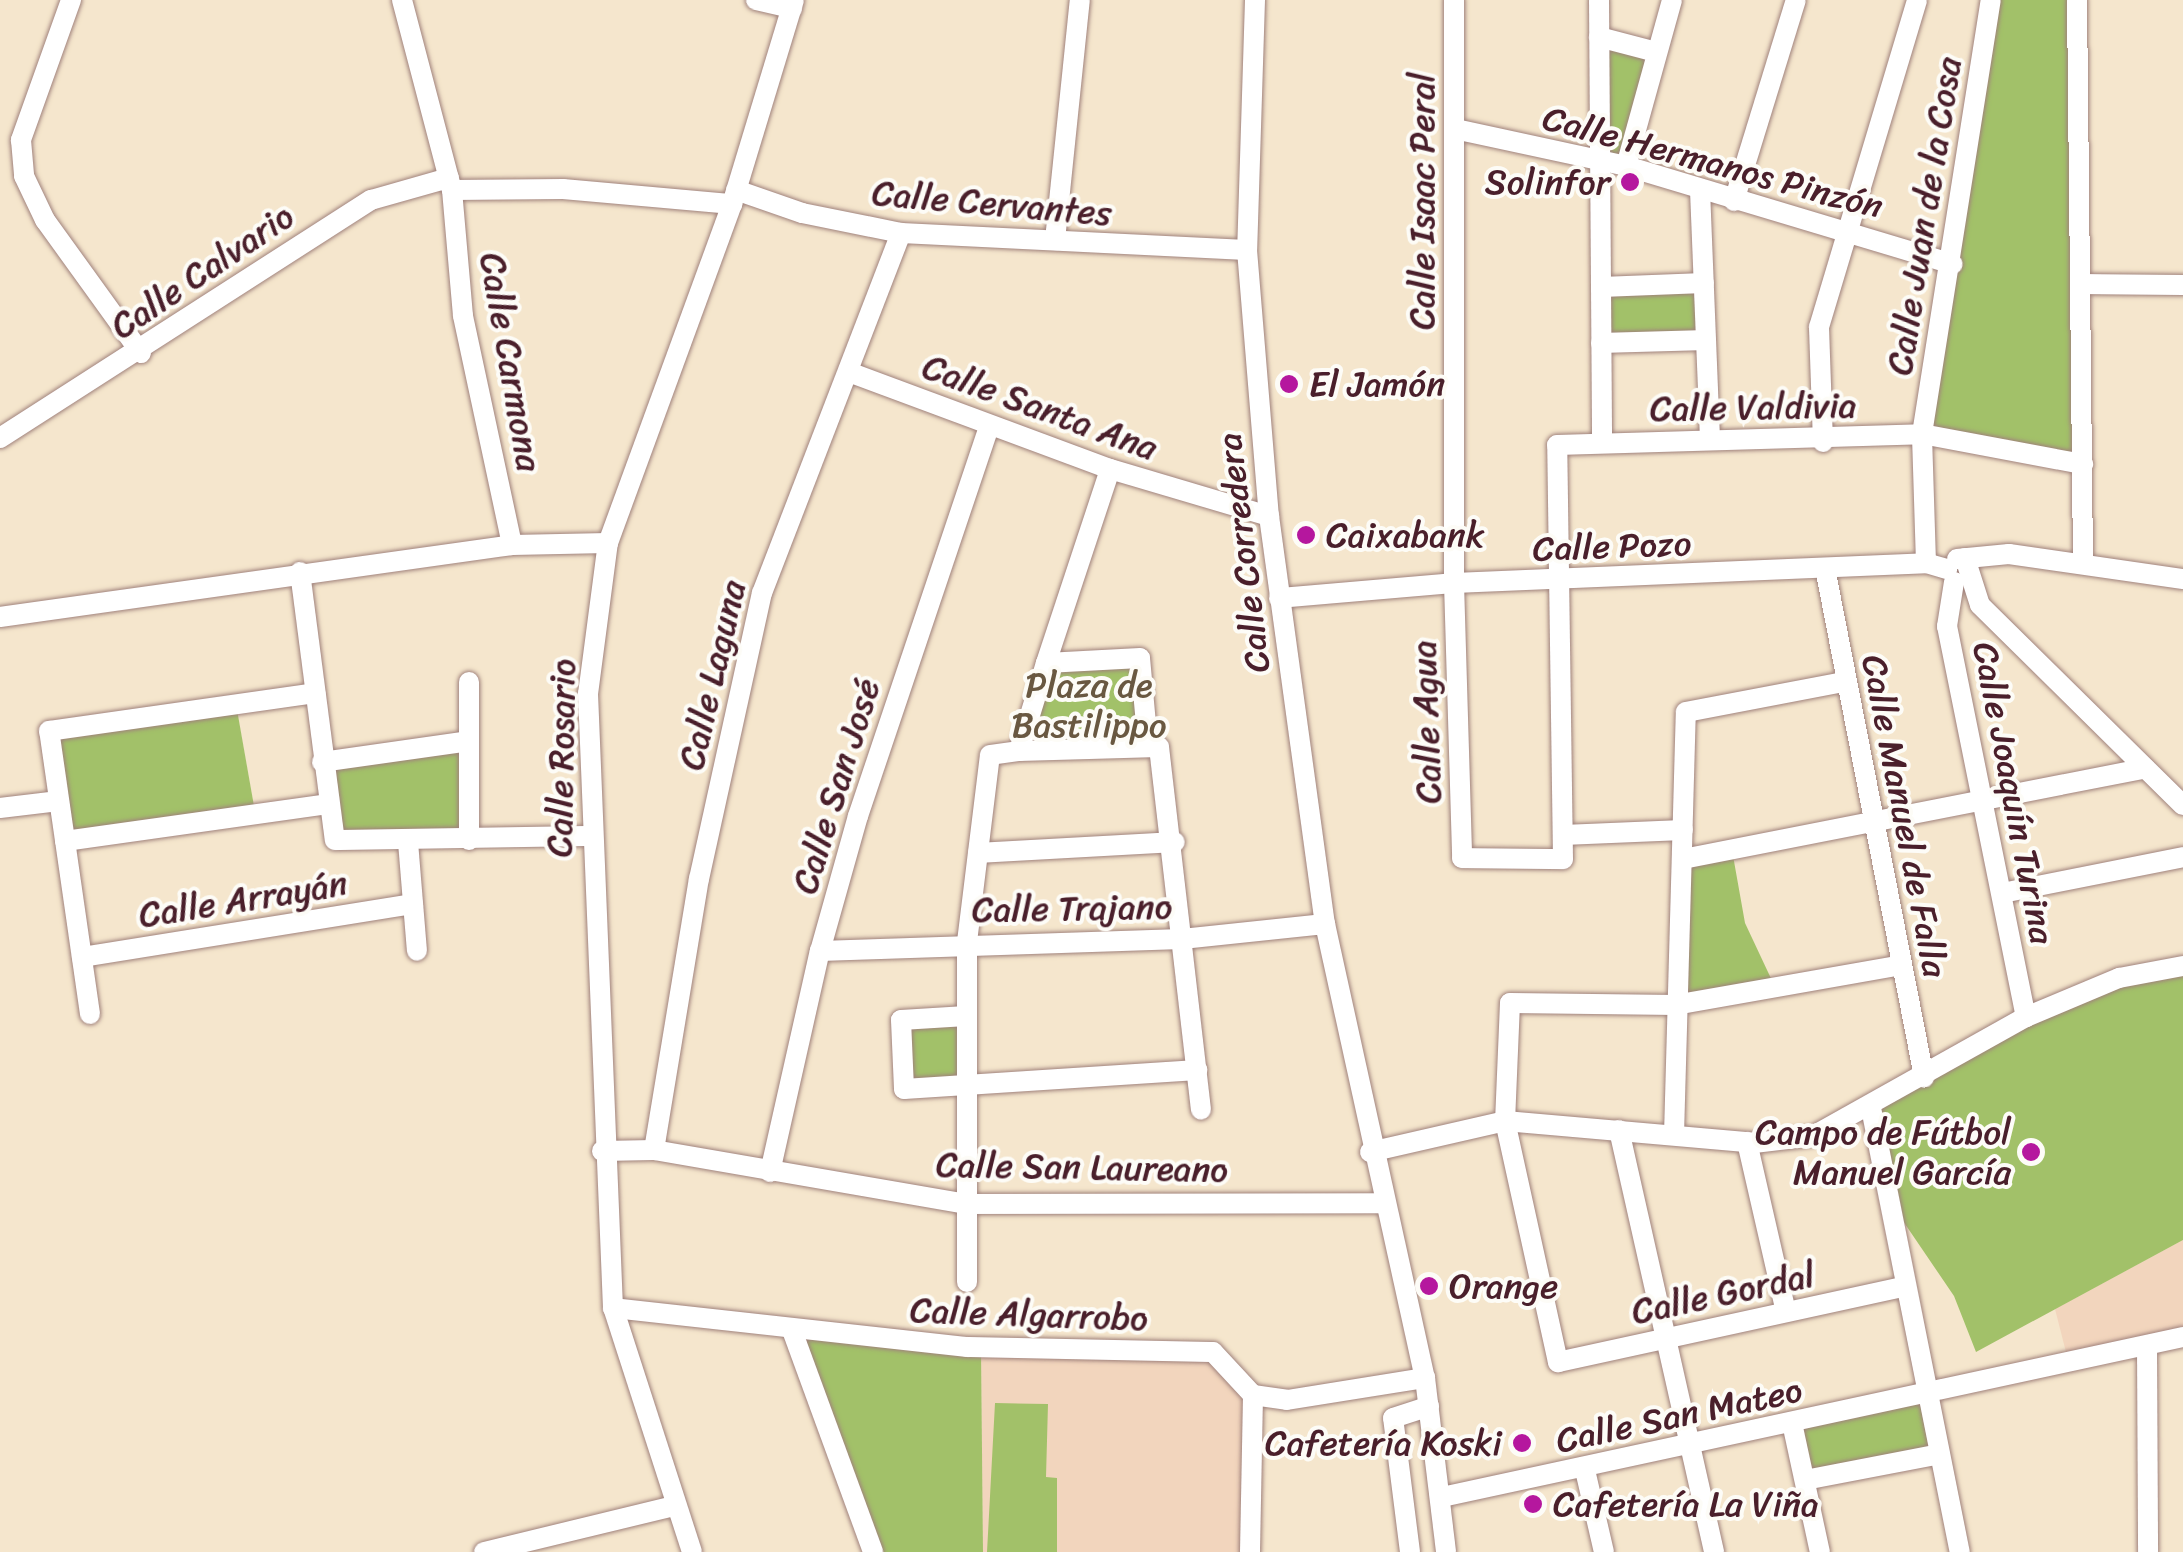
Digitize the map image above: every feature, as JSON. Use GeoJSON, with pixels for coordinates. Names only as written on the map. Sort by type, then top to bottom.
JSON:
{"type":"FeatureCollection","features":[{"type":"Feature","properties":{"kind":"street"},"geometry":{"type":"LineString","coordinates":[[71,0],[21,140],[24,176],[45,220],[141,353]]}},
{"type":"Feature","properties":{"kind":"street","name":"Calle Carmona"},"geometry":{"type":"LineString","coordinates":[[402,0],[450,184],[463,316],[512,544]]}},
{"type":"Feature","properties":{"kind":"street"},"geometry":{"type":"LineString","coordinates":[[756,0],[793,4]]}},
{"type":"Feature","properties":{"kind":"street"},"geometry":{"type":"LineString","coordinates":[[1055,240],[1080,0]]}},
{"type":"Feature","properties":{"kind":"street","name":"Calle Corredera"},"geometry":{"type":"LineString","coordinates":[[1255,0],[1247,250],[1268,516],[1325,924],[1370,1152],[1424,1378],[1446,1552]]}},
{"type":"Feature","properties":{"kind":"street","name":"Calle Isaac Peral"},"geometry":{"type":"LineString","coordinates":[[1454,0],[1454,583]]}},
{"type":"Feature","properties":{"kind":"street"},"geometry":{"type":"LineString","coordinates":[[1599,0],[1602,442]]}},
{"type":"Feature","properties":{"kind":"street"},"geometry":{"type":"LineString","coordinates":[[1626,166],[1672,0]]}},
{"type":"Feature","properties":{"kind":"street"},"geometry":{"type":"LineString","coordinates":[[1734,201],[1796,0]]}},
{"type":"Feature","properties":{"kind":"street"},"geometry":{"type":"LineString","coordinates":[[1823,442],[1819,327],[1917,0]]}},
{"type":"Feature","properties":{"kind":"street","name":"Calle Juan de la Cosa"},"geometry":{"type":"LineString","coordinates":[[1926,563],[1922,434],[1953,264],[1991,0]]}},
{"type":"Feature","properties":{"kind":"street"},"geometry":{"type":"LineString","coordinates":[[2078,0],[2083,564]]}},
{"type":"Feature","properties":{"kind":"street","name":"Calle Rosario"},"geometry":{"type":"LineString","coordinates":[[692,1552],[612,1308],[602,1151],[588,694],[608,544],[734,197],[793,4]]}},
{"type":"Feature","properties":{"kind":"street"},"geometry":{"type":"LineString","coordinates":[[1599,37],[1656,52]]}},
{"type":"Feature","properties":{"kind":"street","name":"Calle Hermanos Pinzón"},"geometry":{"type":"LineString","coordinates":[[1455,129],[1626,166],[1953,264]]}},
{"type":"Feature","properties":{"kind":"street","name":"Calle Calvario"},"geometry":{"type":"LineString","coordinates":[[0,438],[141,353],[205,301],[371,200],[450,184],[666,198]]}},
{"type":"Feature","properties":{"kind":"street"},"geometry":{"type":"LineString","coordinates":[[1700,190],[1710,440]]}},
{"type":"Feature","properties":{"kind":"street","name":"Calle Cervantes"},"geometry":{"type":"LineString","coordinates":[[666,198],[734,197],[901,233],[1247,250]]}},
{"type":"Feature","properties":{"kind":"street","name":"Calle Laguna"},"geometry":{"type":"LineString","coordinates":[[654,1150],[699,880],[762,593],[901,233]]}},
{"type":"Feature","properties":{"kind":"street"},"geometry":{"type":"LineString","coordinates":[[1601,288],[1704,283]]}},
{"type":"Feature","properties":{"kind":"street"},"geometry":{"type":"LineString","coordinates":[[2082,284],[2183,284]]}},
{"type":"Feature","properties":{"kind":"street"},"geometry":{"type":"LineString","coordinates":[[1601,344],[1706,340]]}},
{"type":"Feature","properties":{"kind":"street","name":"Calle Santa Ana"},"geometry":{"type":"LineString","coordinates":[[849,372],[1110,469],[1268,516]]}},
{"type":"Feature","properties":{"kind":"street","name":"Calle San José"},"geometry":{"type":"LineString","coordinates":[[770,1172],[820,951],[989,426]]}},
{"type":"Feature","properties":{"kind":"street","name":"Calle Valdivia"},"geometry":{"type":"LineString","coordinates":[[1563,581],[1557,445],[1710,440],[1823,442],[1922,434],[2084,464]]}},
{"type":"Feature","properties":{"kind":"street"},"geometry":{"type":"LineString","coordinates":[[1020,752],[1110,469]]}},
{"type":"Feature","properties":{"kind":"street"},"geometry":{"type":"LineString","coordinates":[[0,616],[512,544],[608,544]]}},
{"type":"Feature","properties":{"kind":"street"},"geometry":{"type":"LineString","coordinates":[[2183,578],[2008,554],[1961,572],[1980,605],[2183,806]]}},
{"type":"Feature","properties":{"kind":"street","name":"Calle Pozo"},"geometry":{"type":"LineString","coordinates":[[1279,598],[1454,583],[1926,563],[1961,572]]}},
{"type":"Feature","properties":{"kind":"street","name":"Calle Manuel de Falla"},"geometry":{"type":"LineString","coordinates":[[1825,568],[1844,682],[1924,1077]]}},
{"type":"Feature","properties":{"kind":"street"},"geometry":{"type":"LineString","coordinates":[[300,572],[327,804],[335,840],[408,842],[591,836]]}},
{"type":"Feature","properties":{"kind":"street","name":"Calle Joaquín Turina"},"geometry":{"type":"LineString","coordinates":[[1961,572],[1947,626],[2026,1016]]}},
{"type":"Feature","properties":{"kind":"street"},"geometry":{"type":"LineString","coordinates":[[1563,581],[1563,835],[1683,830]]}},
{"type":"Feature","properties":{"kind":"street","name":"Calle Agua"},"geometry":{"type":"LineString","coordinates":[[1454,583],[1462,858],[1563,859],[1563,835]]}},
{"type":"Feature","properties":{"kind":"street"},"geometry":{"type":"LineString","coordinates":[[1046,663],[1140,658],[1148,746]]}},
{"type":"Feature","properties":{"kind":"street"},"geometry":{"type":"LineString","coordinates":[[468,840],[469,682]]}},
{"type":"Feature","properties":{"kind":"street"},"geometry":{"type":"LineString","coordinates":[[1674,1135],[1686,712],[1844,682]]}},
{"type":"Feature","properties":{"kind":"street"},"geometry":{"type":"LineString","coordinates":[[90,1014],[49,731],[314,693]]}},
{"type":"Feature","properties":{"kind":"street"},"geometry":{"type":"LineString","coordinates":[[322,762],[469,741]]}},
{"type":"Feature","properties":{"kind":"street"},"geometry":{"type":"LineString","coordinates":[[967,1282],[966,942],[990,755],[1159,746],[1175,842],[1201,1110]]}},
{"type":"Feature","properties":{"kind":"street"},"geometry":{"type":"LineString","coordinates":[[1683,859],[2144,768]]}},
{"type":"Feature","properties":{"kind":"street"},"geometry":{"type":"LineString","coordinates":[[0,808],[59,801]]}},
{"type":"Feature","properties":{"kind":"street"},"geometry":{"type":"LineString","coordinates":[[65,840],[327,804]]}},
{"type":"Feature","properties":{"kind":"street"},"geometry":{"type":"LineString","coordinates":[[408,842],[417,951]]}},
{"type":"Feature","properties":{"kind":"street"},"geometry":{"type":"LineString","coordinates":[[978,853],[1175,842]]}},
{"type":"Feature","properties":{"kind":"street"},"geometry":{"type":"LineString","coordinates":[[2002,893],[2183,856]]}},
{"type":"Feature","properties":{"kind":"street","name":"Calle Arrayán"},"geometry":{"type":"LineString","coordinates":[[82,957],[414,904]]}},
{"type":"Feature","properties":{"kind":"street","name":"Calle Trajano"},"geometry":{"type":"LineString","coordinates":[[820,951],[966,942],[1182,939],[1325,924]]}},
{"type":"Feature","properties":{"kind":"street"},"geometry":{"type":"LineString","coordinates":[[1505,1122],[1510,1003],[1676,1005],[1902,965]]}},
{"type":"Feature","properties":{"kind":"street"},"geometry":{"type":"LineString","coordinates":[[1370,1152],[1505,1122],[1746,1142],[1813,1136],[1870,1108],[2026,1016],[2119,978],[2183,966]]}},
{"type":"Feature","properties":{"kind":"street"},"geometry":{"type":"LineString","coordinates":[[966,1016],[901,1020],[904,1088],[966,1088],[1197,1070]]}},
{"type":"Feature","properties":{"kind":"street"},"geometry":{"type":"LineString","coordinates":[[1870,1108],[1902,1287],[1960,1552]]}},
{"type":"Feature","properties":{"kind":"street","name":"Calle Gordal"},"geometry":{"type":"LineString","coordinates":[[1505,1122],[1558,1362],[1902,1287]]}},
{"type":"Feature","properties":{"kind":"street"},"geometry":{"type":"LineString","coordinates":[[1620,1130],[1714,1552]]}},
{"type":"Feature","properties":{"kind":"street"},"geometry":{"type":"LineString","coordinates":[[1746,1142],[1786,1312]]}},
{"type":"Feature","properties":{"kind":"street","name":"Calle San Laureano"},"geometry":{"type":"LineString","coordinates":[[602,1151],[654,1150],[968,1204],[1384,1203]]}},
{"type":"Feature","properties":{"kind":"street","name":"Calle Algarrobo"},"geometry":{"type":"LineString","coordinates":[[612,1308],[793,1333],[981,1348],[1213,1352],[1253,1394]]}},
{"type":"Feature","properties":{"kind":"street"},"geometry":{"type":"LineString","coordinates":[[793,1333],[873,1552]]}},
{"type":"Feature","properties":{"kind":"street","name":"Calle San Mateo"},"geometry":{"type":"LineString","coordinates":[[1442,1497],[1585,1470],[1687,1443],[1929,1397],[2183,1338]]}},
{"type":"Feature","properties":{"kind":"street"},"geometry":{"type":"LineString","coordinates":[[2147,1346],[2148,1552]]}},
{"type":"Feature","properties":{"kind":"street"},"geometry":{"type":"LineString","coordinates":[[1250,1552],[1253,1394],[1287,1400],[1424,1378]]}},
{"type":"Feature","properties":{"kind":"street"},"geometry":{"type":"LineString","coordinates":[[1410,1552],[1393,1418],[1429,1406]]}},
{"type":"Feature","properties":{"kind":"street"},"geometry":{"type":"LineString","coordinates":[[1792,1423],[1820,1552]]}},
{"type":"Feature","properties":{"kind":"street"},"geometry":{"type":"LineString","coordinates":[[1805,1480],[1940,1454]]}},
{"type":"Feature","properties":{"kind":"street"},"geometry":{"type":"LineString","coordinates":[[1585,1470],[1604,1552]]}},
{"type":"Feature","properties":{"kind":"street"},"geometry":{"type":"LineString","coordinates":[[484,1552],[674,1506]]}},
{"type":"Feature","properties":{"kind":"shaded area"},"geometry":{"type":"Polygon","coordinates":[[[2183,1240],[2183,1338],[2069,1364],[2055,1309],[2183,1240]]]}},
{"type":"Feature","properties":{"kind":"shaded area"},"geometry":{"type":"Polygon","coordinates":[[[981,1348],[1213,1352],[1253,1395],[1250,1552],[983,1552],[981,1348]]]}},
{"type":"Feature","properties":{"kind":"green space"},"geometry":{"type":"Polygon","coordinates":[[[1991,0],[2077,0],[2083,464],[1922,434],[1991,0]]]}},
{"type":"Feature","properties":{"kind":"green space"},"geometry":{"type":"Polygon","coordinates":[[[1599,37],[1656,52],[1626,166],[1600,160],[1599,37]]]}},
{"type":"Feature","properties":{"kind":"green space"},"geometry":{"type":"Polygon","coordinates":[[[1704,283],[1706,340],[1603,344],[1601,287],[1704,283]]]}},
{"type":"Feature","properties":{"kind":"green space","name":"Plaza de Bastilippo"},"geometry":{"type":"Polygon","coordinates":[[[1140,658],[1148,746],[1019,751],[1046,663],[1140,658]]]}},
{"type":"Feature","properties":{"kind":"green space"},"geometry":{"type":"Polygon","coordinates":[[[236,704],[255,814],[69,847],[50,737],[236,704]]]}},
{"type":"Feature","properties":{"kind":"green space"},"geometry":{"type":"Polygon","coordinates":[[[469,741],[469,840],[335,840],[322,762],[469,741]]]}},
{"type":"Feature","properties":{"kind":"green space"},"geometry":{"type":"Polygon","coordinates":[[[1732,850],[1745,923],[1775,987],[1676,1005],[1683,859],[1732,850]]]}},
{"type":"Feature","properties":{"kind":"green space","name":"Campo de Fútbol Manuel García"},"geometry":{"type":"Polygon","coordinates":[[[2183,966],[2183,1240],[1976,1352],[1954,1296],[1886,1196],[1871,1108],[2026,1017],[2183,966]]]}},
{"type":"Feature","properties":{"kind":"green space"},"geometry":{"type":"Polygon","coordinates":[[[966,1016],[967,1088],[902,1089],[901,1017],[966,1016]]]}},
{"type":"Feature","properties":{"kind":"green space"},"geometry":{"type":"Polygon","coordinates":[[[793,1333],[981,1348],[983,1552],[873,1552],[793,1333]]]}},
{"type":"Feature","properties":{"kind":"green space"},"geometry":{"type":"Polygon","coordinates":[[[1929,1397],[1940,1454],[1804,1480],[1793,1424],[1929,1397]]]}},
{"type":"Feature","properties":{"kind":"green space"},"geometry":{"type":"Polygon","coordinates":[[[995,1403],[1048,1404],[1046,1477],[1057,1478],[1057,1552],[987,1552],[995,1403]]]}},
{"type":"Feature","properties":{"kind":"place","name":"Solinfor"},"geometry":{"type":"Point","coordinates":[1630,182]}},
{"type":"Feature","properties":{"kind":"place","name":"El Jamón"},"geometry":{"type":"Point","coordinates":[1289,384]}},
{"type":"Feature","properties":{"kind":"place","name":"Caixabank"},"geometry":{"type":"Point","coordinates":[1306,535]}},
{"type":"Feature","properties":{"kind":"place","name":"Campo de Fútbol Manuel García"},"geometry":{"type":"Point","coordinates":[2031,1152]}},
{"type":"Feature","properties":{"kind":"place","name":"Orange"},"geometry":{"type":"Point","coordinates":[1429,1286]}},
{"type":"Feature","properties":{"kind":"place","name":"Cafetería Koski"},"geometry":{"type":"Point","coordinates":[1522,1443]}},
{"type":"Feature","properties":{"kind":"place","name":"Cafetería La Viña"},"geometry":{"type":"Point","coordinates":[1533,1504]}}]}
